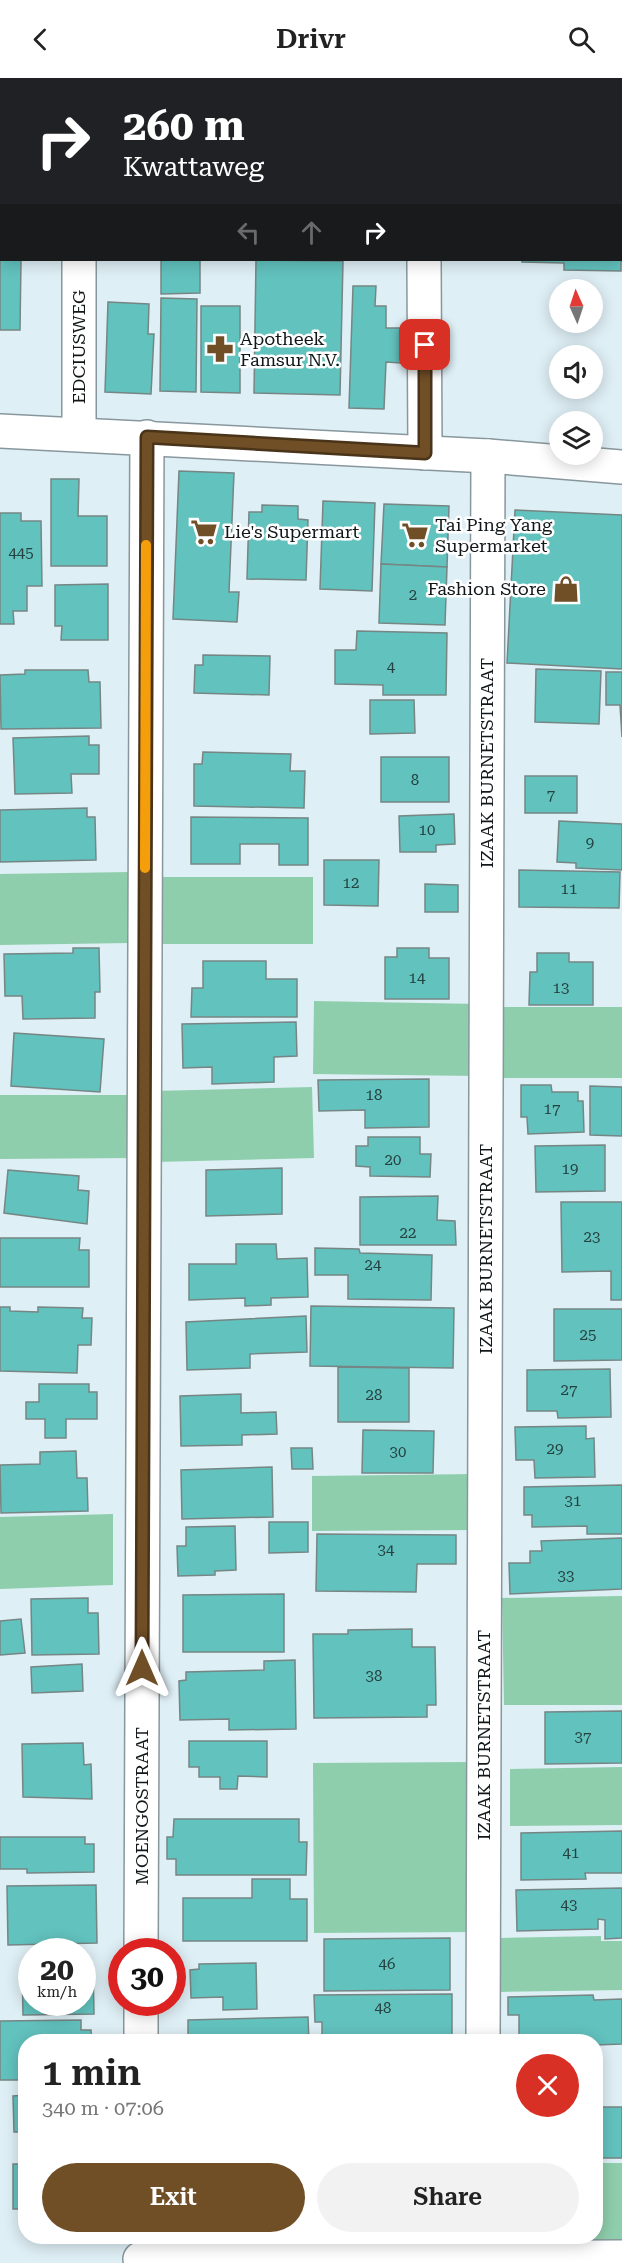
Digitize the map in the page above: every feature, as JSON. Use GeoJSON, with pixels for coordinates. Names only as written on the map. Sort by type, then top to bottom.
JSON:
{"type":"FeatureCollection","features":[{"type":"Feature","properties":{"kind":"street","name":"EDCIUSWEG"},"geometry":{"type":"LineString","coordinates":[[79,261],[79,434]]}},
{"type":"Feature","properties":{"kind":"street"},"geometry":{"type":"LineString","coordinates":[[424,261],[425,453]]}},
{"type":"Feature","properties":{"kind":"street"},"geometry":{"type":"LineString","coordinates":[[0,431],[488,456],[622,467]]}},
{"type":"Feature","properties":{"kind":"street","name":"MOENGOSTRAAT"},"geometry":{"type":"LineString","coordinates":[[141,1938],[147,437]]}},
{"type":"Feature","properties":{"kind":"street","name":"IZAAK BURNETSTRAAT"},"geometry":{"type":"LineString","coordinates":[[483,2034],[488,456]]}},
{"type":"Feature","properties":{"kind":"street"},"geometry":{"type":"LineString","coordinates":[[141,2016],[141,2034]]}},
{"type":"Feature","properties":{"kind":"street"},"geometry":{"type":"LineString","coordinates":[[140,2253],[482,2252],[622,2258]]}},
{"type":"Feature","properties":{"kind":"green space"},"geometry":{"type":"Polygon","coordinates":[[[130,872],[129,943],[0,945],[0,874],[130,872]]]}},
{"type":"Feature","properties":{"kind":"green space"},"geometry":{"type":"Polygon","coordinates":[[[163,877],[313,877],[313,944],[163,944],[163,877]]]}},
{"type":"Feature","properties":{"kind":"green space"},"geometry":{"type":"Polygon","coordinates":[[[314,1001],[479,1004],[478,1076],[313,1074],[314,1001]]]}},
{"type":"Feature","properties":{"kind":"green space"},"geometry":{"type":"Polygon","coordinates":[[[497,1007],[622,1007],[622,1078],[496,1078],[497,1007]]]}},
{"type":"Feature","properties":{"kind":"green space"},"geometry":{"type":"Polygon","coordinates":[[[312,1087],[314,1158],[155,1162],[153,1091],[312,1087]]]}},
{"type":"Feature","properties":{"kind":"green space"},"geometry":{"type":"Polygon","coordinates":[[[0,1095],[131,1095],[133,1158],[0,1159],[0,1095]]]}},
{"type":"Feature","properties":{"kind":"green space"},"geometry":{"type":"Polygon","coordinates":[[[476,1474],[476,1530],[312,1531],[312,1476],[476,1474]]]}},
{"type":"Feature","properties":{"kind":"green space"},"geometry":{"type":"Polygon","coordinates":[[[113,1514],[113,1585],[0,1589],[0,1517],[113,1514]]]}},
{"type":"Feature","properties":{"kind":"green space"},"geometry":{"type":"Polygon","coordinates":[[[622,1596],[622,1705],[504,1705],[502,1598],[622,1596]]]}},
{"type":"Feature","properties":{"kind":"green space"},"geometry":{"type":"Polygon","coordinates":[[[473,1762],[474,1932],[314,1933],[313,1763],[473,1762]]]}},
{"type":"Feature","properties":{"kind":"green space"},"geometry":{"type":"Polygon","coordinates":[[[622,1767],[622,1825],[510,1826],[510,1769],[622,1767]]]}},
{"type":"Feature","properties":{"kind":"green space"},"geometry":{"type":"Polygon","coordinates":[[[601,1936],[601,1941],[622,1941],[622,1990],[500,1992],[499,1938],[601,1936]]]}},
{"type":"Feature","properties":{"kind":"green space"},"geometry":{"type":"Polygon","coordinates":[[[603,2163],[622,2163],[622,2249],[508,2244],[603,2244],[603,2163]]]}},
{"type":"Feature","properties":{"kind":"green space"},"geometry":{"type":"Polygon","coordinates":[[[156,2244],[305,2244],[305,2248],[158,2246],[156,2244]]]}},
{"type":"Feature","properties":{"kind":"building"},"geometry":{"type":"Polygon","coordinates":[[[0,261],[21,261],[20,330],[0,330],[0,261]]]}},
{"type":"Feature","properties":{"kind":"building"},"geometry":{"type":"Polygon","coordinates":[[[161,261],[200,261],[200,293],[161,294],[161,261]]]}},
{"type":"Feature","properties":{"kind":"building"},"geometry":{"type":"Polygon","coordinates":[[[256,261],[343,261],[340,395],[254,393],[256,261]]]}},
{"type":"Feature","properties":{"kind":"building"},"geometry":{"type":"Polygon","coordinates":[[[621,261],[621,271],[564,270],[564,263],[522,262],[621,261]]]}},
{"type":"Feature","properties":{"kind":"building"},"geometry":{"type":"Polygon","coordinates":[[[353,286],[376,286],[375,306],[386,306],[386,328],[402,328],[401,363],[386,362],[384,409],[349,408],[353,286]]]}},
{"type":"Feature","properties":{"kind":"building"},"geometry":{"type":"Polygon","coordinates":[[[161,298],[197,299],[196,392],[160,391],[161,298]]]}},
{"type":"Feature","properties":{"kind":"building"},"geometry":{"type":"Polygon","coordinates":[[[108,302],[149,304],[148,334],[154,334],[151,394],[105,392],[108,302]]]}},
{"type":"Feature","properties":{"kind":"building","name":"Apotheek Famsur N.V."},"geometry":{"type":"Polygon","coordinates":[[[201,306],[240,306],[240,393],[201,392],[201,306]]]}},
{"type":"Feature","properties":{"kind":"building","name":"Lie's Supermart"},"geometry":{"type":"Polygon","coordinates":[[[179,471],[234,473],[229,592],[239,592],[237,622],[173,619],[179,471]]]}},
{"type":"Feature","properties":{"kind":"building"},"geometry":{"type":"Polygon","coordinates":[[[51,479],[79,479],[78,516],[107,516],[107,566],[51,566],[51,479]]]}},
{"type":"Feature","properties":{"kind":"building"},"geometry":{"type":"Polygon","coordinates":[[[323,501],[375,503],[372,591],[320,589],[323,501]]]}},
{"type":"Feature","properties":{"kind":"building","name":"Tai Ping Yang Supermarket"},"geometry":{"type":"Polygon","coordinates":[[[384,504],[449,506],[447,567],[381,564],[384,504]]]}},
{"type":"Feature","properties":{"kind":"building"},"geometry":{"type":"Polygon","coordinates":[[[262,505],[298,506],[298,519],[308,520],[306,580],[247,579],[249,512],[262,512],[262,505]]]}},
{"type":"Feature","properties":{"kind":"building","name":"Fashion Store"},"geometry":{"type":"Polygon","coordinates":[[[515,510],[622,515],[622,669],[507,663],[515,510]]]}},
{"type":"Feature","properties":{"kind":"building"},"geometry":{"type":"Polygon","coordinates":[[[0,513],[21,513],[21,521],[41,521],[42,586],[27,586],[27,611],[13,611],[14,624],[0,624],[0,513]]]}},
{"type":"Feature","properties":{"kind":"building"},"geometry":{"type":"Polygon","coordinates":[[[381,564],[447,567],[445,625],[379,623],[381,564]]]}},
{"type":"Feature","properties":{"kind":"building"},"geometry":{"type":"Polygon","coordinates":[[[108,584],[108,640],[61,640],[62,626],[55,626],[55,585],[108,584]]]}},
{"type":"Feature","properties":{"kind":"building"},"geometry":{"type":"Polygon","coordinates":[[[357,631],[447,633],[446,695],[383,695],[383,685],[335,684],[335,650],[356,650],[357,631]]]}},
{"type":"Feature","properties":{"kind":"building"},"geometry":{"type":"Polygon","coordinates":[[[203,655],[270,656],[269,695],[194,693],[195,665],[203,665],[203,655]]]}},
{"type":"Feature","properties":{"kind":"building"},"geometry":{"type":"Polygon","coordinates":[[[536,669],[601,671],[599,724],[535,722],[536,669]]]}},
{"type":"Feature","properties":{"kind":"building"},"geometry":{"type":"Polygon","coordinates":[[[25,670],[88,670],[89,682],[100,682],[101,728],[1,729],[0,675],[25,674],[25,670]]]}},
{"type":"Feature","properties":{"kind":"building"},"geometry":{"type":"Polygon","coordinates":[[[606,672],[622,672],[622,737],[620,705],[606,705],[606,672]]]}},
{"type":"Feature","properties":{"kind":"building"},"geometry":{"type":"Polygon","coordinates":[[[370,700],[414,700],[415,733],[370,734],[370,700]]]}},
{"type":"Feature","properties":{"kind":"building"},"geometry":{"type":"Polygon","coordinates":[[[89,736],[89,745],[99,745],[99,774],[71,774],[72,793],[15,794],[13,738],[89,736]]]}},
{"type":"Feature","properties":{"kind":"building"},"geometry":{"type":"Polygon","coordinates":[[[203,752],[291,754],[290,771],[305,771],[304,808],[194,806],[194,764],[202,764],[203,752]]]}},
{"type":"Feature","properties":{"kind":"building"},"geometry":{"type":"Polygon","coordinates":[[[381,757],[449,757],[449,802],[381,802],[381,757]]]}},
{"type":"Feature","properties":{"kind":"building"},"geometry":{"type":"Polygon","coordinates":[[[525,776],[577,776],[577,813],[525,813],[525,776]]]}},
{"type":"Feature","properties":{"kind":"building"},"geometry":{"type":"Polygon","coordinates":[[[87,808],[87,817],[95,817],[96,860],[0,862],[0,810],[87,808]]]}},
{"type":"Feature","properties":{"kind":"building"},"geometry":{"type":"Polygon","coordinates":[[[454,814],[455,844],[436,845],[436,852],[400,852],[399,816],[454,814]]]}},
{"type":"Feature","properties":{"kind":"building"},"geometry":{"type":"Polygon","coordinates":[[[191,817],[308,818],[308,865],[279,865],[279,844],[240,844],[240,864],[191,864],[191,817]]]}},
{"type":"Feature","properties":{"kind":"building"},"geometry":{"type":"Polygon","coordinates":[[[559,821],[622,824],[622,870],[576,868],[576,863],[557,862],[559,821]]]}},
{"type":"Feature","properties":{"kind":"building"},"geometry":{"type":"Polygon","coordinates":[[[324,860],[379,860],[378,906],[324,905],[324,860]]]}},
{"type":"Feature","properties":{"kind":"building"},"geometry":{"type":"Polygon","coordinates":[[[519,870],[620,872],[619,908],[519,907],[519,870]]]}},
{"type":"Feature","properties":{"kind":"building"},"geometry":{"type":"Polygon","coordinates":[[[425,884],[458,885],[458,912],[425,912],[425,884]]]}},
{"type":"Feature","properties":{"kind":"building"},"geometry":{"type":"Polygon","coordinates":[[[73,948],[99,948],[100,992],[95,992],[95,1018],[23,1019],[22,996],[5,996],[4,954],[73,953],[73,948]]]}},
{"type":"Feature","properties":{"kind":"building"},"geometry":{"type":"Polygon","coordinates":[[[397,948],[429,948],[429,958],[449,958],[449,999],[385,999],[385,957],[397,957],[397,948]]]}},
{"type":"Feature","properties":{"kind":"building"},"geometry":{"type":"Polygon","coordinates":[[[537,953],[569,953],[569,962],[593,962],[593,1005],[529,1005],[530,972],[537,972],[537,953]]]}},
{"type":"Feature","properties":{"kind":"building"},"geometry":{"type":"Polygon","coordinates":[[[203,961],[266,961],[266,979],[297,979],[297,1017],[191,1017],[192,988],[203,988],[203,961]]]}},
{"type":"Feature","properties":{"kind":"building"},"geometry":{"type":"Polygon","coordinates":[[[296,1022],[297,1056],[274,1057],[274,1082],[212,1084],[212,1067],[183,1068],[182,1024],[296,1022]]]}},
{"type":"Feature","properties":{"kind":"building"},"geometry":{"type":"Polygon","coordinates":[[[14,1033],[104,1039],[100,1092],[11,1086],[14,1033]]]}},
{"type":"Feature","properties":{"kind":"building"},"geometry":{"type":"Polygon","coordinates":[[[429,1079],[429,1127],[365,1128],[365,1110],[319,1111],[318,1080],[429,1079]]]}},
{"type":"Feature","properties":{"kind":"building"},"geometry":{"type":"Polygon","coordinates":[[[521,1085],[551,1085],[552,1092],[578,1092],[578,1101],[583,1101],[584,1132],[528,1134],[527,1117],[521,1117],[521,1085]]]}},
{"type":"Feature","properties":{"kind":"building"},"geometry":{"type":"Polygon","coordinates":[[[590,1086],[622,1087],[622,1136],[590,1135],[590,1086]]]}},
{"type":"Feature","properties":{"kind":"building"},"geometry":{"type":"Polygon","coordinates":[[[368,1137],[420,1137],[420,1154],[431,1154],[430,1177],[370,1176],[370,1167],[356,1166],[356,1146],[368,1146],[368,1137]]]}},
{"type":"Feature","properties":{"kind":"building"},"geometry":{"type":"Polygon","coordinates":[[[605,1145],[605,1191],[536,1192],[535,1146],[605,1145]]]}},
{"type":"Feature","properties":{"kind":"building"},"geometry":{"type":"Polygon","coordinates":[[[282,1168],[282,1214],[206,1216],[206,1170],[282,1168]]]}},
{"type":"Feature","properties":{"kind":"building"},"geometry":{"type":"Polygon","coordinates":[[[8,1170],[79,1176],[78,1190],[89,1191],[87,1224],[4,1213],[8,1170]]]}},
{"type":"Feature","properties":{"kind":"building"},"geometry":{"type":"Polygon","coordinates":[[[438,1196],[437,1220],[455,1221],[456,1245],[360,1245],[360,1197],[438,1196]]]}},
{"type":"Feature","properties":{"kind":"building"},"geometry":{"type":"Polygon","coordinates":[[[561,1202],[622,1202],[622,1300],[611,1300],[611,1271],[562,1272],[561,1202]]]}},
{"type":"Feature","properties":{"kind":"building"},"geometry":{"type":"Polygon","coordinates":[[[0,1238],[80,1238],[79,1250],[89,1250],[89,1287],[0,1287],[0,1238]]]}},
{"type":"Feature","properties":{"kind":"building"},"geometry":{"type":"Polygon","coordinates":[[[236,1244],[276,1244],[277,1259],[307,1258],[308,1297],[271,1298],[271,1305],[245,1306],[245,1298],[189,1300],[189,1264],[236,1264],[236,1244]]]}},
{"type":"Feature","properties":{"kind":"building"},"geometry":{"type":"Polygon","coordinates":[[[315,1248],[359,1249],[360,1253],[432,1255],[431,1300],[348,1299],[348,1275],[315,1275],[315,1248]]]}},
{"type":"Feature","properties":{"kind":"building"},"geometry":{"type":"Polygon","coordinates":[[[311,1306],[454,1308],[453,1368],[310,1366],[311,1306]]]}},
{"type":"Feature","properties":{"kind":"building"},"geometry":{"type":"Polygon","coordinates":[[[0,1307],[10,1307],[10,1311],[38,1312],[38,1307],[83,1308],[82,1318],[92,1318],[91,1345],[78,1345],[77,1373],[0,1371],[0,1307]]]}},
{"type":"Feature","properties":{"kind":"building"},"geometry":{"type":"Polygon","coordinates":[[[554,1309],[622,1309],[622,1360],[554,1361],[554,1309]]]}},
{"type":"Feature","properties":{"kind":"building"},"geometry":{"type":"Polygon","coordinates":[[[306,1316],[307,1352],[250,1354],[250,1368],[187,1370],[186,1322],[306,1316]]]}},
{"type":"Feature","properties":{"kind":"building"},"geometry":{"type":"Polygon","coordinates":[[[338,1367],[409,1368],[409,1422],[338,1422],[338,1367]]]}},
{"type":"Feature","properties":{"kind":"building"},"geometry":{"type":"Polygon","coordinates":[[[610,1369],[611,1417],[558,1418],[557,1411],[527,1411],[527,1370],[610,1369]]]}},
{"type":"Feature","properties":{"kind":"building"},"geometry":{"type":"Polygon","coordinates":[[[39,1384],[89,1384],[89,1392],[97,1392],[97,1419],[66,1419],[66,1438],[45,1438],[45,1419],[26,1419],[26,1402],[39,1402],[39,1384]]]}},
{"type":"Feature","properties":{"kind":"building"},"geometry":{"type":"Polygon","coordinates":[[[241,1394],[241,1413],[276,1412],[277,1434],[242,1435],[242,1445],[181,1446],[180,1396],[241,1394]]]}},
{"type":"Feature","properties":{"kind":"building"},"geometry":{"type":"Polygon","coordinates":[[[586,1426],[586,1439],[594,1438],[595,1477],[535,1478],[534,1460],[516,1460],[515,1427],[586,1426]]]}},
{"type":"Feature","properties":{"kind":"building"},"geometry":{"type":"Polygon","coordinates":[[[363,1430],[434,1431],[433,1473],[362,1473],[363,1430]]]}},
{"type":"Feature","properties":{"kind":"building"},"geometry":{"type":"Polygon","coordinates":[[[291,1448],[312,1448],[313,1469],[292,1469],[291,1448]]]}},
{"type":"Feature","properties":{"kind":"building"},"geometry":{"type":"Polygon","coordinates":[[[76,1451],[77,1478],[87,1478],[88,1511],[1,1513],[0,1465],[40,1464],[40,1452],[76,1451]]]}},
{"type":"Feature","properties":{"kind":"building"},"geometry":{"type":"Polygon","coordinates":[[[272,1467],[273,1517],[182,1519],[181,1470],[272,1467]]]}},
{"type":"Feature","properties":{"kind":"building"},"geometry":{"type":"Polygon","coordinates":[[[622,1485],[622,1534],[587,1534],[587,1526],[532,1527],[532,1515],[524,1515],[524,1487],[622,1485]]]}},
{"type":"Feature","properties":{"kind":"building"},"geometry":{"type":"Polygon","coordinates":[[[269,1522],[308,1522],[308,1552],[269,1553],[269,1522]]]}},
{"type":"Feature","properties":{"kind":"building"},"geometry":{"type":"Polygon","coordinates":[[[235,1526],[236,1570],[215,1571],[215,1575],[178,1576],[177,1546],[186,1546],[186,1527],[235,1526]]]}},
{"type":"Feature","properties":{"kind":"building"},"geometry":{"type":"Polygon","coordinates":[[[317,1534],[456,1535],[456,1564],[417,1564],[416,1592],[316,1591],[317,1534]]]}},
{"type":"Feature","properties":{"kind":"building"},"geometry":{"type":"Polygon","coordinates":[[[622,1538],[622,1589],[510,1594],[509,1563],[530,1563],[530,1551],[542,1551],[541,1541],[622,1538]]]}},
{"type":"Feature","properties":{"kind":"building"},"geometry":{"type":"Polygon","coordinates":[[[284,1594],[284,1652],[183,1652],[183,1595],[284,1594]]]}},
{"type":"Feature","properties":{"kind":"building"},"geometry":{"type":"Polygon","coordinates":[[[88,1598],[88,1613],[98,1613],[99,1654],[32,1655],[31,1599],[88,1598]]]}},
{"type":"Feature","properties":{"kind":"building"},"geometry":{"type":"Polygon","coordinates":[[[21,1619],[25,1653],[0,1655],[0,1621],[21,1619]]]}},
{"type":"Feature","properties":{"kind":"building"},"geometry":{"type":"Polygon","coordinates":[[[412,1629],[412,1647],[435,1647],[436,1705],[427,1705],[427,1717],[314,1718],[313,1634],[348,1634],[348,1630],[412,1629]]]}},
{"type":"Feature","properties":{"kind":"building"},"geometry":{"type":"Polygon","coordinates":[[[295,1660],[296,1729],[229,1730],[229,1719],[180,1720],[179,1681],[186,1680],[186,1672],[264,1670],[264,1661],[295,1660]]]}},
{"type":"Feature","properties":{"kind":"building"},"geometry":{"type":"Polygon","coordinates":[[[82,1664],[83,1691],[32,1693],[31,1667],[82,1664]]]}},
{"type":"Feature","properties":{"kind":"building"},"geometry":{"type":"Polygon","coordinates":[[[622,1711],[622,1763],[545,1764],[545,1712],[622,1711]]]}},
{"type":"Feature","properties":{"kind":"building"},"geometry":{"type":"Polygon","coordinates":[[[189,1741],[267,1741],[267,1777],[238,1776],[237,1789],[220,1789],[220,1777],[199,1777],[199,1767],[189,1767],[189,1741]]]}},
{"type":"Feature","properties":{"kind":"building"},"geometry":{"type":"Polygon","coordinates":[[[83,1743],[84,1765],[91,1764],[92,1799],[23,1797],[22,1744],[83,1743]]]}},
{"type":"Feature","properties":{"kind":"building"},"geometry":{"type":"Polygon","coordinates":[[[174,1819],[299,1819],[299,1842],[307,1842],[306,1875],[176,1875],[176,1859],[167,1859],[167,1837],[173,1837],[174,1819]]]}},
{"type":"Feature","properties":{"kind":"building"},"geometry":{"type":"Polygon","coordinates":[[[622,1831],[622,1873],[585,1873],[586,1879],[521,1880],[521,1833],[622,1831]]]}},
{"type":"Feature","properties":{"kind":"building"},"geometry":{"type":"Polygon","coordinates":[[[0,1837],[85,1837],[85,1844],[94,1844],[94,1872],[27,1873],[27,1869],[0,1869],[0,1837]]]}},
{"type":"Feature","properties":{"kind":"building"},"geometry":{"type":"Polygon","coordinates":[[[252,1879],[290,1879],[290,1899],[307,1899],[307,1941],[186,1941],[186,1938],[183,1938],[183,1898],[252,1898],[252,1879]]]}},
{"type":"Feature","properties":{"kind":"building"},"geometry":{"type":"Polygon","coordinates":[[[96,1885],[97,1943],[96,1938],[18,1938],[18,1945],[8,1945],[7,1886],[96,1885]]]}},
{"type":"Feature","properties":{"kind":"building"},"geometry":{"type":"Polygon","coordinates":[[[622,1888],[622,1938],[605,1939],[605,1920],[598,1919],[598,1929],[517,1931],[516,1890],[622,1888]]]}},
{"type":"Feature","properties":{"kind":"building"},"geometry":{"type":"Polygon","coordinates":[[[450,1938],[450,1990],[324,1991],[324,1939],[450,1938]]]}},
{"type":"Feature","properties":{"kind":"building"},"geometry":{"type":"Polygon","coordinates":[[[256,1963],[257,2009],[223,2010],[223,1997],[191,1998],[190,1970],[199,1969],[199,1964],[256,1963]]]}},
{"type":"Feature","properties":{"kind":"building"},"geometry":{"type":"Polygon","coordinates":[[[452,1994],[452,2034],[322,2034],[322,2022],[315,2022],[314,1995],[452,1994]]]}},
{"type":"Feature","properties":{"kind":"building"},"geometry":{"type":"Polygon","coordinates":[[[593,1995],[594,2000],[622,1999],[622,2044],[603,2045],[603,2034],[519,2034],[519,2015],[508,2015],[508,1997],[593,1995]]]}},
{"type":"Feature","properties":{"kind":"building"},"geometry":{"type":"Polygon","coordinates":[[[308,2017],[309,2034],[188,2034],[188,2020],[308,2017]]]}},
{"type":"Feature","properties":{"kind":"building"},"geometry":{"type":"Polygon","coordinates":[[[81,2020],[81,2030],[91,2030],[91,2034],[18,2034],[18,2080],[0,2080],[0,2021],[81,2020]]]}},
{"type":"Feature","properties":{"kind":"building"},"geometry":{"type":"Polygon","coordinates":[[[13,2096],[18,2096],[18,2132],[14,2132],[13,2096]]]}},
{"type":"Feature","properties":{"kind":"building"},"geometry":{"type":"Polygon","coordinates":[[[603,2107],[622,2107],[622,2158],[603,2158],[603,2107]]]}},
{"type":"Feature","properties":{"kind":"building"},"geometry":{"type":"Polygon","coordinates":[[[13,2164],[18,2164],[18,2209],[13,2209],[13,2164]]]}},
{"type":"Feature","properties":{"kind":"slow traffic"},"geometry":{"type":"LineString","coordinates":[[145,868],[146,545]]}},
{"type":"Feature","properties":{"kind":"place","name":"Apotheek Famsur N.V."},"geometry":{"type":"Point","coordinates":[220,349]}},
{"type":"Feature","properties":{"kind":"place","name":"Lie's Supermart"},"geometry":{"type":"Point","coordinates":[204,532]}},
{"type":"Feature","properties":{"kind":"place","name":"Tai Ping Yang Supermarket"},"geometry":{"type":"Point","coordinates":[415,535]}},
{"type":"Feature","properties":{"kind":"place","name":"Fashion Store"},"geometry":{"type":"Point","coordinates":[566,589]}},
{"type":"Feature","properties":{"kind":"route"},"geometry":{"type":"LineString","coordinates":[[142,1668],[147,437],[425,453],[425,345]]}}]}
